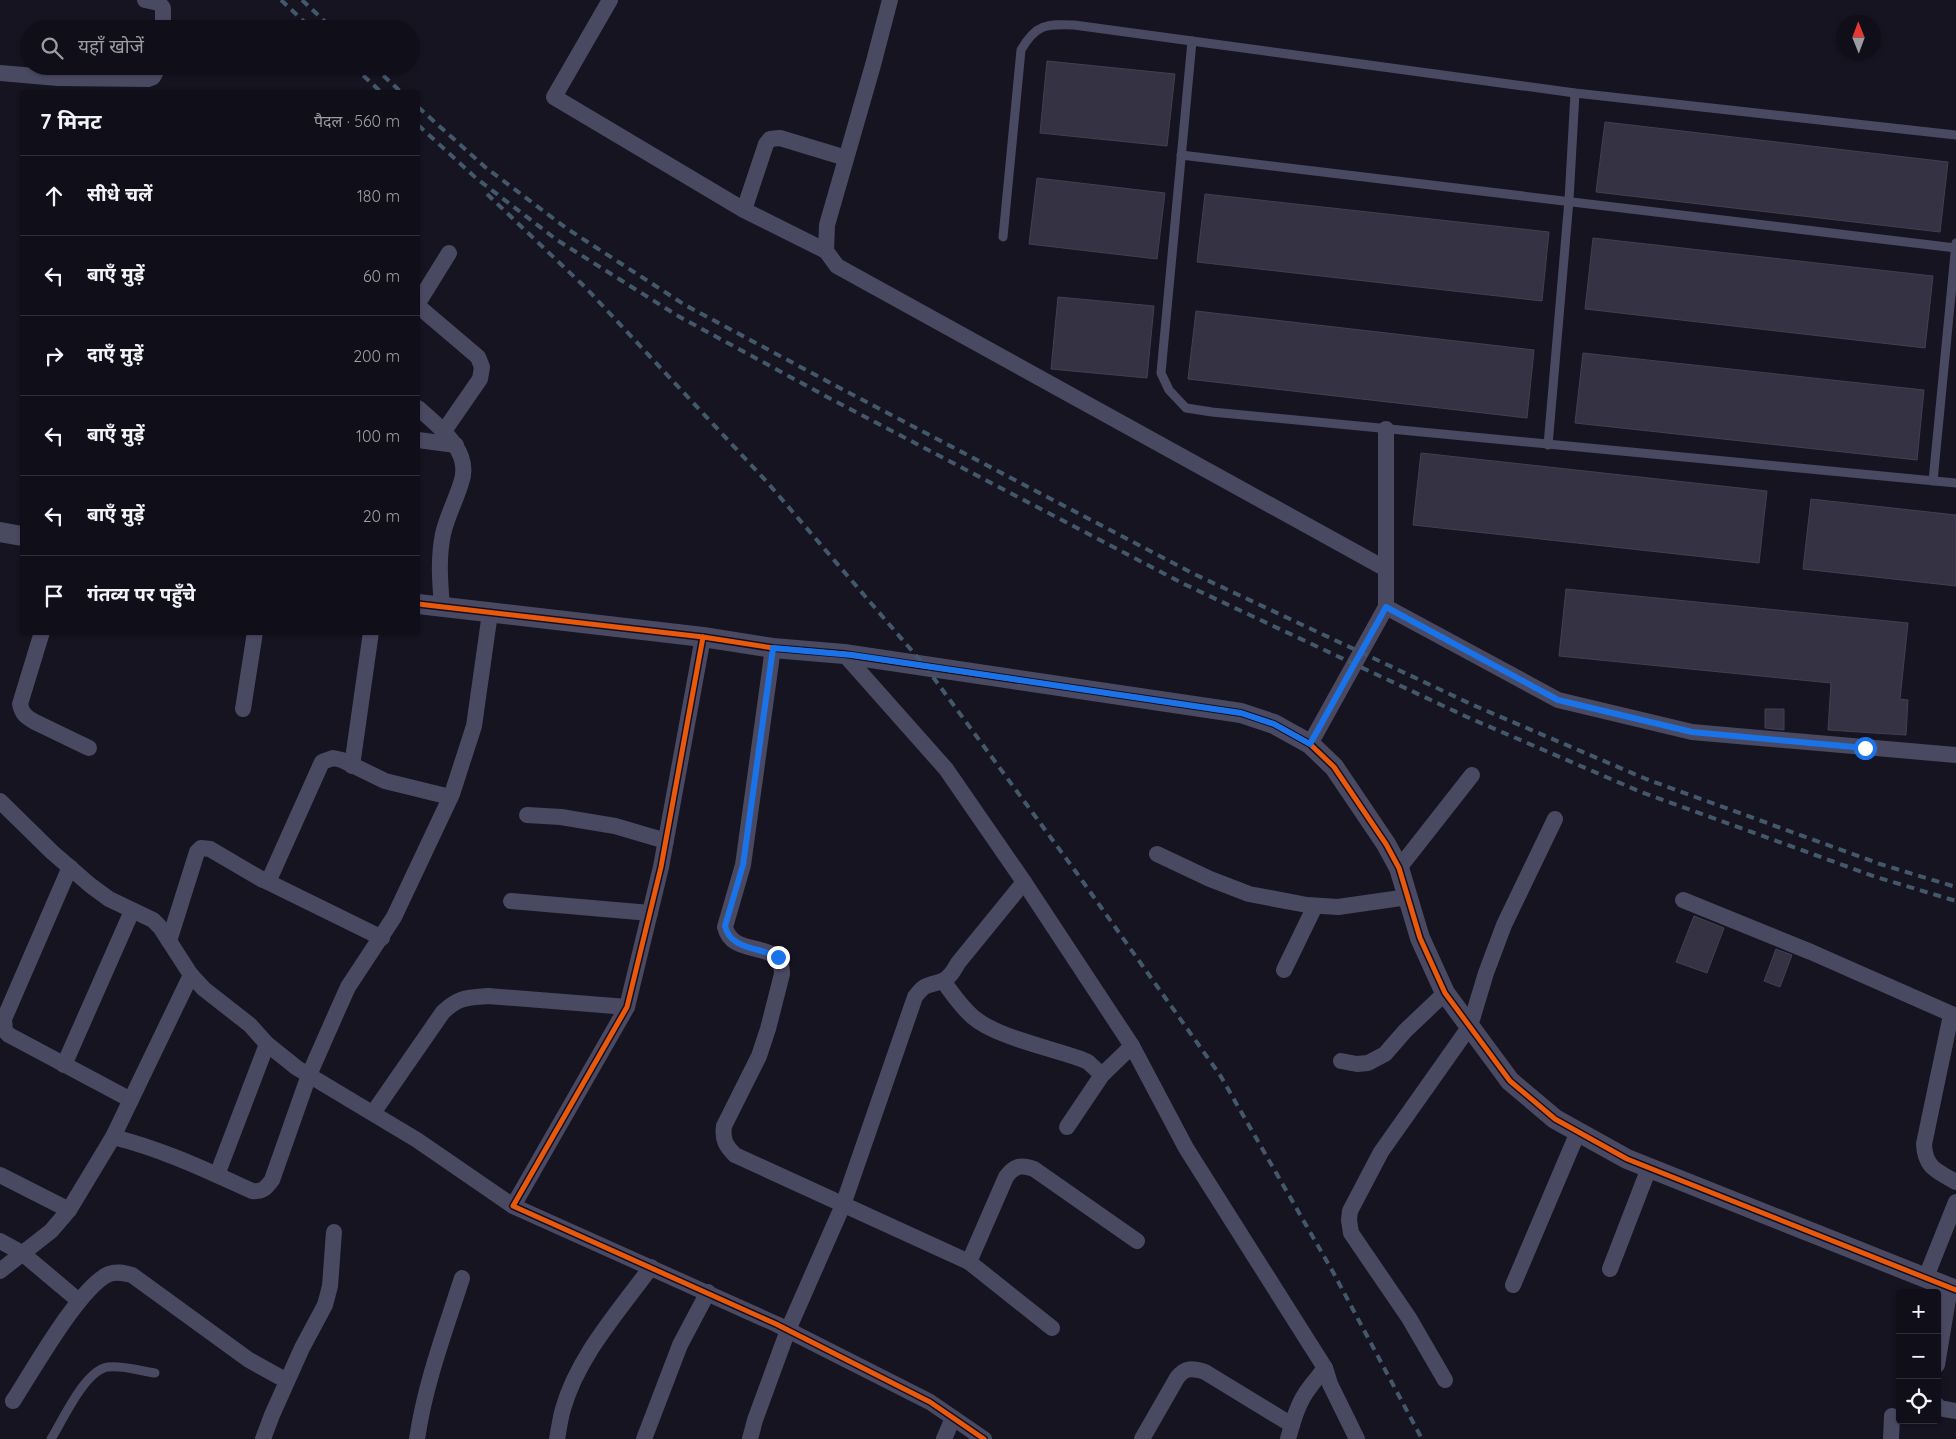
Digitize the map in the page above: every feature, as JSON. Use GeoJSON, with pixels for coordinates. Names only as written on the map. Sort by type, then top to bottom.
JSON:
{"type":"FeatureCollection","features":[{"type":"Feature","properties":{"kind":"street"},"geometry":{"type":"LineString","coordinates":[[145,0],[159,2],[163,8],[163,20]]}},
{"type":"Feature","properties":{"kind":"street"},"geometry":{"type":"LineString","coordinates":[[610,0],[554,97],[744,210],[826,251],[837,266],[1386,569]]}},
{"type":"Feature","properties":{"kind":"street"},"geometry":{"type":"LineString","coordinates":[[826,251],[827,225],[874,65],[890,0]]}},
{"type":"Feature","properties":{"kind":"street"},"geometry":{"type":"LineString","coordinates":[[0,73],[20,75]]}},
{"type":"Feature","properties":{"kind":"street"},"geometry":{"type":"LineString","coordinates":[[23,75],[58,78],[148,79],[154,75]]}},
{"type":"Feature","properties":{"kind":"street"},"geometry":{"type":"LineString","coordinates":[[744,210],[766,144],[770,139],[780,138],[846,158]]}},
{"type":"Feature","properties":{"kind":"street"},"geometry":{"type":"LineString","coordinates":[[420,301],[449,253]]}},
{"type":"Feature","properties":{"kind":"street"},"geometry":{"type":"LineString","coordinates":[[420,306],[478,357],[482,367],[480,379],[444,431]]}},
{"type":"Feature","properties":{"kind":"street"},"geometry":{"type":"LineString","coordinates":[[420,410],[444,431],[456,445],[462,462],[462,481],[443,534],[439,560],[442,607]]}},
{"type":"Feature","properties":{"kind":"street"},"geometry":{"type":"LineString","coordinates":[[1310,744],[1386,607],[1386,429]]}},
{"type":"Feature","properties":{"kind":"street"},"geometry":{"type":"LineString","coordinates":[[420,440],[456,445]]}},
{"type":"Feature","properties":{"kind":"street"},"geometry":{"type":"LineString","coordinates":[[0,532],[20,536]]}},
{"type":"Feature","properties":{"kind":"street"},"geometry":{"type":"LineString","coordinates":[[420,604],[773,648],[844,654],[1241,713],[1274,724],[1310,744],[1334,767],[1386,844],[1398,868],[1420,938],[1445,993],[1510,1081],[1555,1119],[1626,1160],[1953,1289],[1941,1346]]}},
{"type":"Feature","properties":{"kind":"street"},"geometry":{"type":"LineString","coordinates":[[1386,607],[1558,700],[1692,732],[1956,755]]}},
{"type":"Feature","properties":{"kind":"street"},"geometry":{"type":"LineString","coordinates":[[113,1136],[172,1154],[252,1191],[259,1192],[266,1188],[272,1180],[309,1075],[348,987],[382,938],[394,917],[450,797],[474,726],[490,613]]}},
{"type":"Feature","properties":{"kind":"street"},"geometry":{"type":"LineString","coordinates":[[41,635],[20,704],[22,712],[26,717],[35,722],[89,748]]}},
{"type":"Feature","properties":{"kind":"street"},"geometry":{"type":"LineString","coordinates":[[243,709],[255,635]]}},
{"type":"Feature","properties":{"kind":"street"},"geometry":{"type":"LineString","coordinates":[[352,766],[372,635]]}},
{"type":"Feature","properties":{"kind":"street"},"geometry":{"type":"LineString","coordinates":[[514,1206],[627,1007],[666,841],[704,638]]}},
{"type":"Feature","properties":{"kind":"street"},"geometry":{"type":"LineString","coordinates":[[773,648],[743,865],[725,926],[727,935],[732,940],[743,946],[769,952],[778,957],[782,965],[782,974],[759,1056],[724,1126],[723,1136],[727,1147],[736,1155],[969,1262],[1052,1328]]}},
{"type":"Feature","properties":{"kind":"street"},"geometry":{"type":"LineString","coordinates":[[844,654],[946,769],[1024,882],[1132,1046],[1186,1148],[1325,1368],[1330,1384],[1357,1439]]}},
{"type":"Feature","properties":{"kind":"street"},"geometry":{"type":"LineString","coordinates":[[266,881],[271,877],[322,762],[333,758],[342,760],[385,781],[450,797]]}},
{"type":"Feature","properties":{"kind":"street"},"geometry":{"type":"LineString","coordinates":[[1398,868],[1472,775]]}},
{"type":"Feature","properties":{"kind":"street"},"geometry":{"type":"LineString","coordinates":[[0,801],[70,867],[109,899],[153,920],[191,975],[204,989],[250,1025],[267,1044],[297,1068],[417,1140],[514,1206],[708,1292],[788,1330],[930,1402],[984,1439]]}},
{"type":"Feature","properties":{"kind":"street"},"geometry":{"type":"LineString","coordinates":[[527,815],[561,817],[615,826],[666,841]]}},
{"type":"Feature","properties":{"kind":"street"},"geometry":{"type":"LineString","coordinates":[[1445,1380],[1409,1318],[1351,1233],[1348,1220],[1353,1205],[1381,1152],[1470,1026],[1486,973],[1504,925],[1555,819]]}},
{"type":"Feature","properties":{"kind":"street"},"geometry":{"type":"LineString","coordinates":[[169,941],[194,858],[201,848],[210,849],[266,881],[382,938]]}},
{"type":"Feature","properties":{"kind":"street"},"geometry":{"type":"LineString","coordinates":[[1157,854],[1210,880],[1249,894],[1315,906],[1338,907],[1408,897]]}},
{"type":"Feature","properties":{"kind":"street"},"geometry":{"type":"LineString","coordinates":[[70,867],[3,1024],[5,1031],[9,1035],[130,1100]]}},
{"type":"Feature","properties":{"kind":"street"},"geometry":{"type":"LineString","coordinates":[[750,1439],[755,1420],[788,1330],[843,1205],[910,1008],[921,989],[928,984],[943,981],[951,975],[958,963],[1024,882]]}},
{"type":"Feature","properties":{"kind":"street"},"geometry":{"type":"LineString","coordinates":[[511,900],[650,913]]}},
{"type":"Feature","properties":{"kind":"street"},"geometry":{"type":"LineString","coordinates":[[1683,900],[1812,952],[1954,1016],[1924,1144],[1927,1162],[1933,1168],[1956,1182]]}},
{"type":"Feature","properties":{"kind":"street"},"geometry":{"type":"LineString","coordinates":[[1284,970],[1315,906]]}},
{"type":"Feature","properties":{"kind":"street"},"geometry":{"type":"LineString","coordinates":[[64,1065],[132,911]]}},
{"type":"Feature","properties":{"kind":"street"},"geometry":{"type":"LineString","coordinates":[[0,1271],[51,1231],[69,1210],[113,1136],[191,975]]}},
{"type":"Feature","properties":{"kind":"street"},"geometry":{"type":"LineString","coordinates":[[943,981],[972,1016],[983,1024],[997,1031],[1081,1059],[1088,1062],[1102,1075]]}},
{"type":"Feature","properties":{"kind":"street"},"geometry":{"type":"LineString","coordinates":[[1341,1061],[1357,1064],[1368,1063],[1385,1054],[1405,1031],[1445,993]]}},
{"type":"Feature","properties":{"kind":"street"},"geometry":{"type":"LineString","coordinates":[[373,1113],[443,1012],[454,1002],[467,998],[488,996],[627,1007]]}},
{"type":"Feature","properties":{"kind":"street"},"geometry":{"type":"LineString","coordinates":[[217,1175],[267,1044]]}},
{"type":"Feature","properties":{"kind":"street"},"geometry":{"type":"LineString","coordinates":[[1067,1127],[1102,1075],[1132,1046]]}},
{"type":"Feature","properties":{"kind":"street"},"geometry":{"type":"LineString","coordinates":[[1512,1285],[1578,1132]]}},
{"type":"Feature","properties":{"kind":"street"},"geometry":{"type":"LineString","coordinates":[[969,1262],[1006,1177],[1013,1168],[1023,1165],[1034,1169],[1137,1241]]}},
{"type":"Feature","properties":{"kind":"street"},"geometry":{"type":"LineString","coordinates":[[1610,1269],[1649,1168]]}},
{"type":"Feature","properties":{"kind":"street"},"geometry":{"type":"LineString","coordinates":[[0,1174],[69,1210]]}},
{"type":"Feature","properties":{"kind":"street"},"geometry":{"type":"LineString","coordinates":[[1926,1277],[1956,1202]]}},
{"type":"Feature","properties":{"kind":"street"},"geometry":{"type":"LineString","coordinates":[[263,1439],[287,1381],[325,1305],[330,1286],[334,1232]]}},
{"type":"Feature","properties":{"kind":"street"},"geometry":{"type":"LineString","coordinates":[[0,1241],[22,1253],[79,1301]]}},
{"type":"Feature","properties":{"kind":"street"},"geometry":{"type":"LineString","coordinates":[[557,1439],[562,1410],[582,1364],[651,1267]]}},
{"type":"Feature","properties":{"kind":"street"},"geometry":{"type":"LineString","coordinates":[[13,1401],[79,1301],[104,1276],[122,1272],[132,1275],[249,1360],[287,1381]]}},
{"type":"Feature","properties":{"kind":"street"},"geometry":{"type":"LineString","coordinates":[[417,1439],[430,1378],[462,1278]]}},
{"type":"Feature","properties":{"kind":"street"},"geometry":{"type":"LineString","coordinates":[[644,1439],[680,1345],[708,1292]]}},
{"type":"Feature","properties":{"kind":"street"},"geometry":{"type":"LineString","coordinates":[[1142,1439],[1177,1378],[1181,1372],[1188,1369],[1205,1372],[1290,1432],[1300,1405],[1310,1386],[1317,1380],[1325,1368]]}},
{"type":"Feature","properties":{"kind":"street"},"geometry":{"type":"LineString","coordinates":[[1941,1408],[1956,1411]]}},
{"type":"Feature","properties":{"kind":"street"},"geometry":{"type":"LineString","coordinates":[[1891,1439],[1892,1416]]}},
{"type":"Feature","properties":{"kind":"street"},"geometry":{"type":"LineString","coordinates":[[944,1439],[953,1418]]}},
{"type":"Feature","properties":{"kind":"lane"},"geometry":{"type":"LineString","coordinates":[[1003,237],[1022,50],[1030,35],[1049,24],[1074,25],[1575,93],[1956,135]]}},
{"type":"Feature","properties":{"kind":"lane"},"geometry":{"type":"LineString","coordinates":[[1192,41],[1162,374],[1169,390],[1186,408],[1548,445],[1956,483]]}},
{"type":"Feature","properties":{"kind":"lane"},"geometry":{"type":"LineString","coordinates":[[1548,445],[1569,200],[1575,93]]}},
{"type":"Feature","properties":{"kind":"lane"},"geometry":{"type":"LineString","coordinates":[[1182,154],[1956,248]]}},
{"type":"Feature","properties":{"kind":"lane"},"geometry":{"type":"LineString","coordinates":[[1933,481],[1956,243]]}},
{"type":"Feature","properties":{"kind":"lane"},"geometry":{"type":"LineString","coordinates":[[51,1439],[83,1386],[99,1370],[117,1367],[155,1373]]}},
{"type":"Feature","properties":{"kind":"building"},"geometry":{"type":"Polygon","coordinates":[[[1047,61],[1175,74],[1167,146],[1040,133],[1047,61]]]}},
{"type":"Feature","properties":{"kind":"building"},"geometry":{"type":"Polygon","coordinates":[[[1605,122],[1948,162],[1940,232],[1596,192],[1605,122]]]}},
{"type":"Feature","properties":{"kind":"building"},"geometry":{"type":"Polygon","coordinates":[[[1037,178],[1165,193],[1157,259],[1029,244],[1037,178]]]}},
{"type":"Feature","properties":{"kind":"building"},"geometry":{"type":"Polygon","coordinates":[[[1205,194],[1549,232],[1542,301],[1197,262],[1205,194]]]}},
{"type":"Feature","properties":{"kind":"building"},"geometry":{"type":"Polygon","coordinates":[[[1593,238],[1933,276],[1925,348],[1585,309],[1593,238]]]}},
{"type":"Feature","properties":{"kind":"building"},"geometry":{"type":"Polygon","coordinates":[[[1058,297],[1154,306],[1147,378],[1051,369],[1058,297]]]}},
{"type":"Feature","properties":{"kind":"building"},"geometry":{"type":"Polygon","coordinates":[[[1196,311],[1534,350],[1527,418],[1188,379],[1196,311]]]}},
{"type":"Feature","properties":{"kind":"building"},"geometry":{"type":"Polygon","coordinates":[[[1583,353],[1924,390],[1917,460],[1575,423],[1583,353]]]}},
{"type":"Feature","properties":{"kind":"building"},"geometry":{"type":"Polygon","coordinates":[[[1421,453],[1767,491],[1759,563],[1413,525],[1421,453]]]}},
{"type":"Feature","properties":{"kind":"building"},"geometry":{"type":"Polygon","coordinates":[[[1811,499],[1956,515],[1956,586],[1803,569],[1811,499]]]}},
{"type":"Feature","properties":{"kind":"building"},"geometry":{"type":"Polygon","coordinates":[[[1566,589],[1908,623],[1900,699],[1908,700],[1906,735],[1828,730],[1831,683],[1559,656],[1566,589]]]}},
{"type":"Feature","properties":{"kind":"building"},"geometry":{"type":"Polygon","coordinates":[[[1765,709],[1784,709],[1784,730],[1765,728],[1765,709]]]}},
{"type":"Feature","properties":{"kind":"building"},"geometry":{"type":"Polygon","coordinates":[[[1694,916],[1724,928],[1707,973],[1676,962],[1694,916]]]}},
{"type":"Feature","properties":{"kind":"building"},"geometry":{"type":"Polygon","coordinates":[[[1776,949],[1792,955],[1780,987],[1764,981],[1776,949]]]}},
{"type":"Feature","properties":{"kind":"railway"},"geometry":{"type":"LineString","coordinates":[[281,0],[302,20]]}},
{"type":"Feature","properties":{"kind":"railway"},"geometry":{"type":"LineString","coordinates":[[302,0],[323,20]]}},
{"type":"Feature","properties":{"kind":"railway"},"geometry":{"type":"LineString","coordinates":[[363,75],[379,90]]}},
{"type":"Feature","properties":{"kind":"railway"},"geometry":{"type":"LineString","coordinates":[[383,75],[399,90]]}},
{"type":"Feature","properties":{"kind":"railway"},"geometry":{"type":"LineString","coordinates":[[420,109],[485,167],[566,228],[685,305],[1192,573],[1473,705],[1646,779],[1880,864],[1956,887]]}},
{"type":"Feature","properties":{"kind":"railway"},"geometry":{"type":"LineString","coordinates":[[420,127],[476,178],[557,240],[678,316],[831,399],[1186,585],[1467,717],[1641,792],[1876,877],[1956,901]]}},
{"type":"Feature","properties":{"kind":"railway"},"geometry":{"type":"LineString","coordinates":[[487,194],[587,289],[767,482],[925,666],[1076,872],[1220,1075],[1333,1272],[1422,1439]]}},
{"type":"Feature","properties":{"kind":"cycle path"},"geometry":{"type":"LineString","coordinates":[[420,604],[703,637],[773,648],[844,654],[1241,713],[1274,724],[1310,744],[1334,767],[1386,844],[1399,868],[1420,938],[1445,993],[1510,1081],[1555,1119],[1627,1159],[1956,1290]]}},
{"type":"Feature","properties":{"kind":"cycle path"},"geometry":{"type":"LineString","coordinates":[[703,637],[661,867],[627,1007],[513,1206],[776,1324],[930,1402],[984,1439]]}},
{"type":"Feature","properties":{"kind":"route"},"geometry":{"type":"LineString","coordinates":[[778,957],[769,952],[743,946],[732,940],[727,935],[725,926],[743,865],[773,648],[852,655],[1241,713],[1274,724],[1310,744],[1386,607],[1558,700],[1692,732],[1865,748]]}}]}
